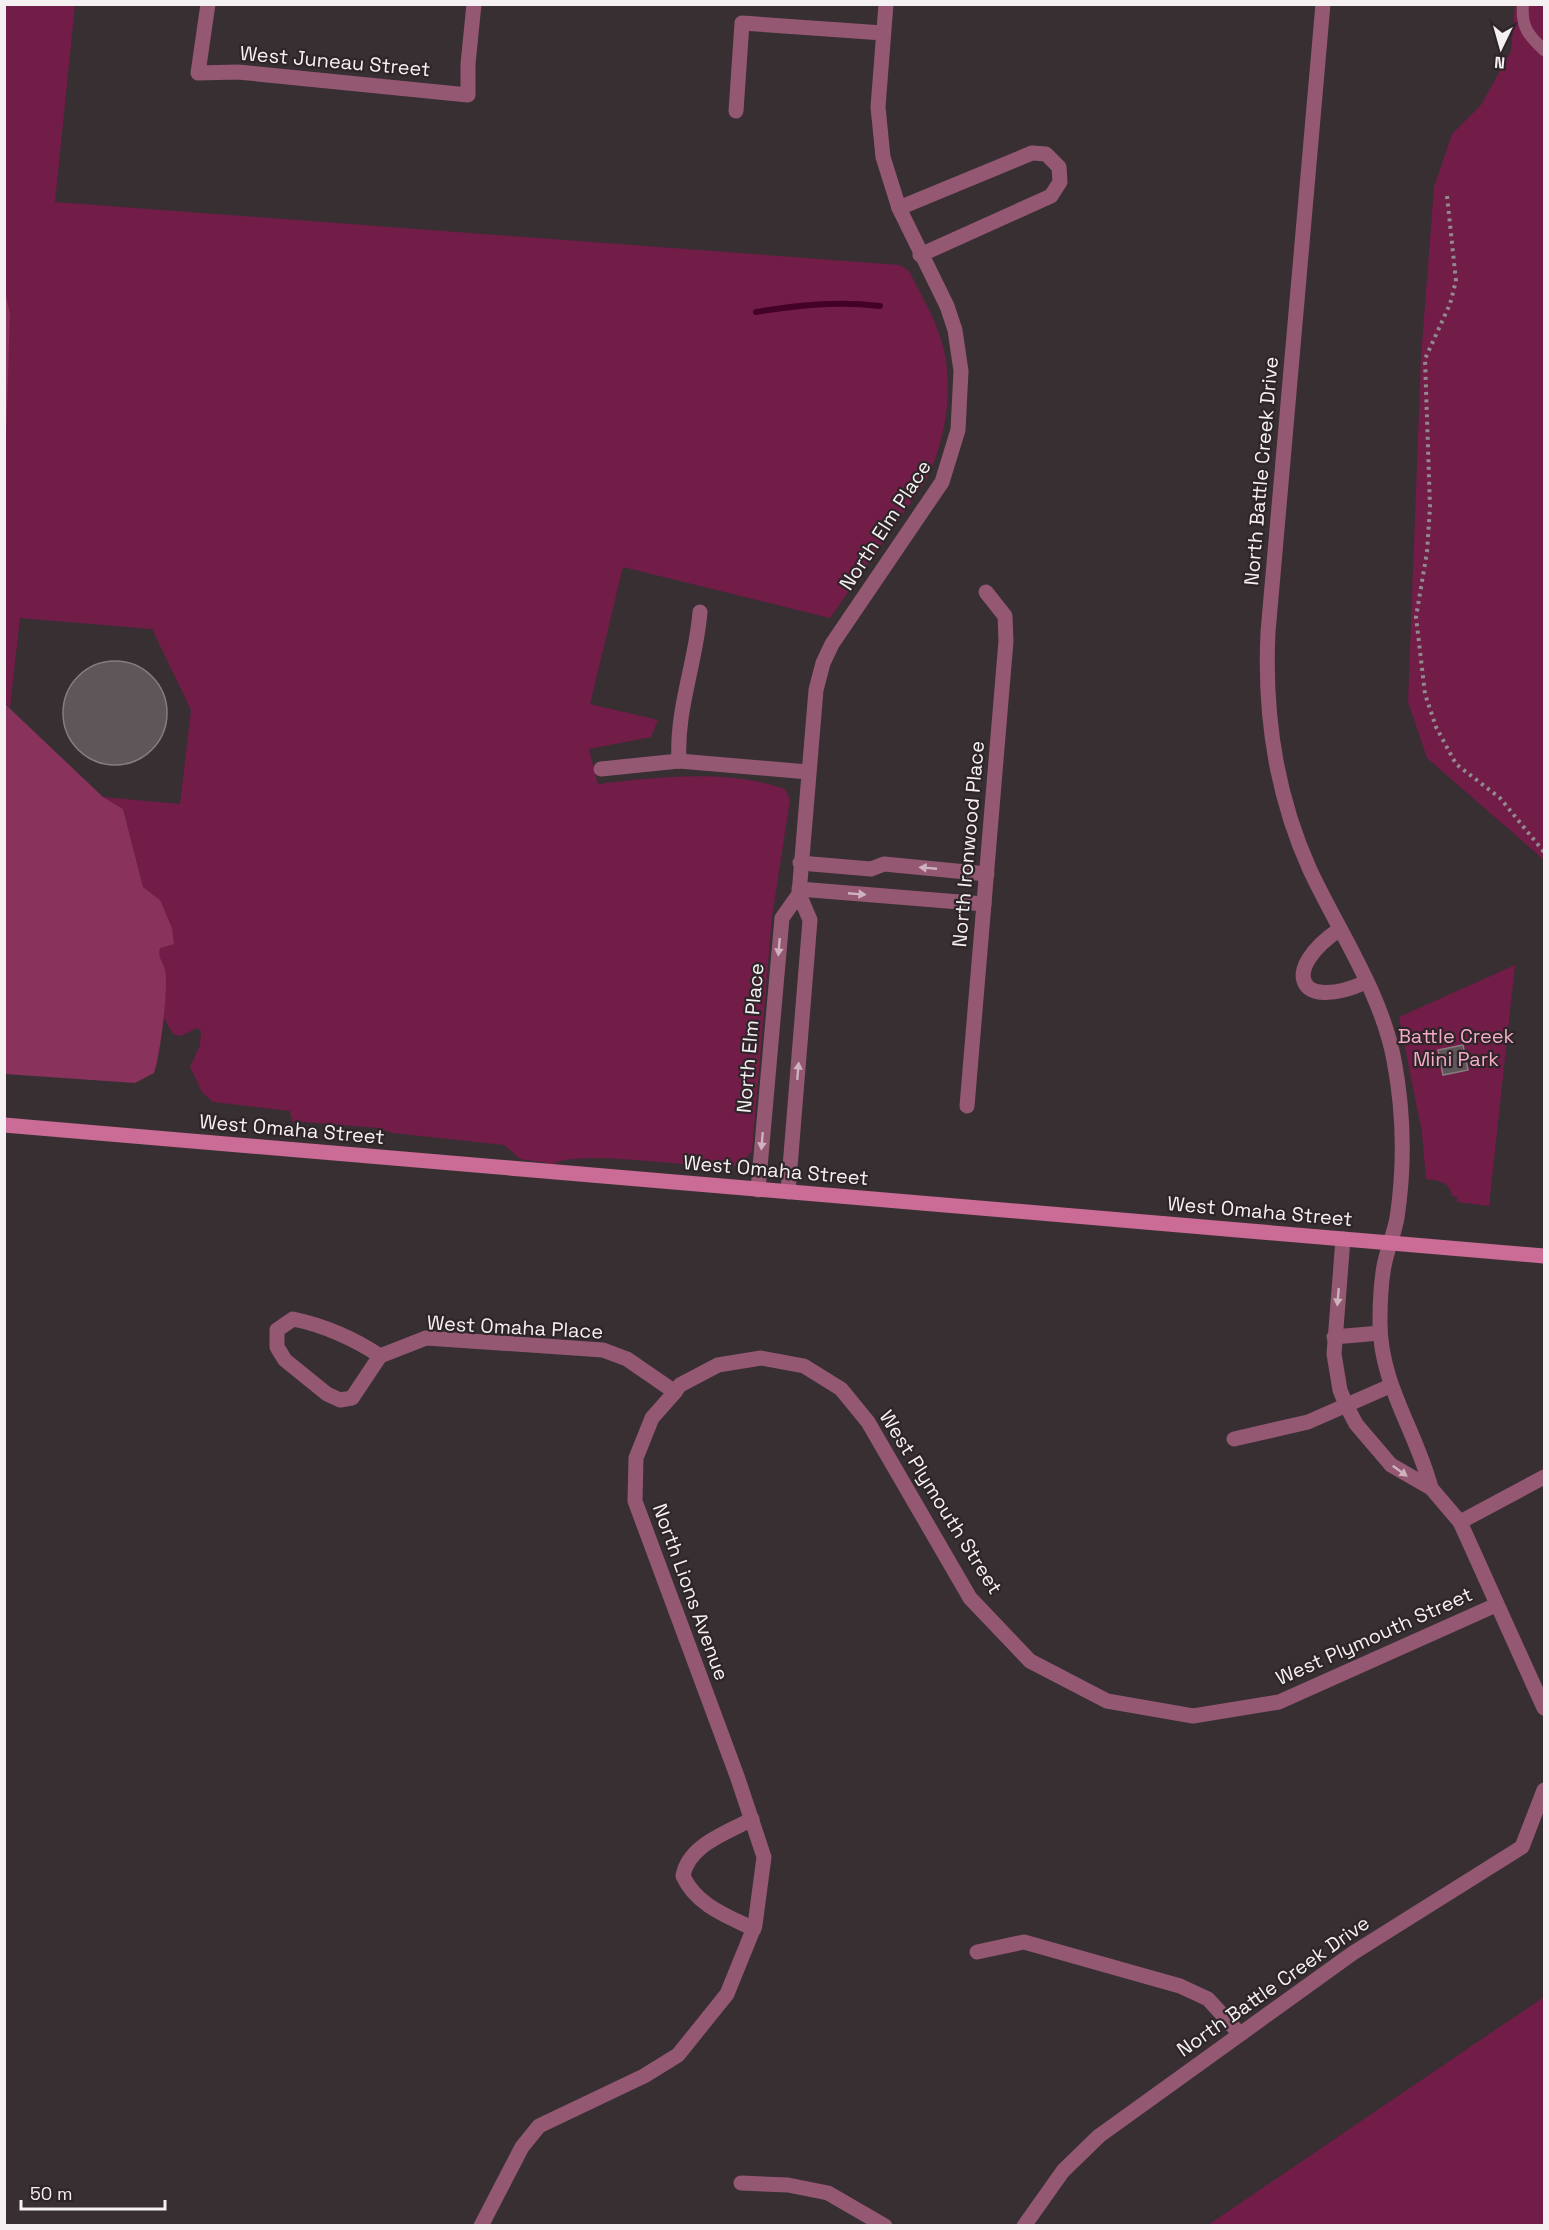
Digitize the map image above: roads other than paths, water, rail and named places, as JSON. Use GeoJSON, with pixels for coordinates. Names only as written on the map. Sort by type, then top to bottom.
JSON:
{"type":"FeatureCollection","features":[{"type":"Feature","properties":{"kind":"main road","name":"West Omaha Street"},"geometry":{"type":"LineString","coordinates":[[4,1125],[1545,1256]]}},
{"type":"Feature","properties":{"kind":"street","name":"West Juneau Street"},"geometry":{"type":"LineString","coordinates":[[208,4],[198,73],[238,72],[468,95],[468,64],[474,4]]}},
{"type":"Feature","properties":{"kind":"street","name":"North Elm Place"},"geometry":{"type":"LineString","coordinates":[[788,1192],[810,920],[799,892],[815,700],[823,663],[846,623],[928,505],[945,474],[954,447],[961,381],[958,349],[947,306],[920,255],[899,208],[885,165],[878,107],[886,4]]}},
{"type":"Feature","properties":{"kind":"street","name":"North Battle Creek Drive"},"geometry":{"type":"LineString","coordinates":[[1323,4],[1266,665],[1272,745],[1286,801],[1310,870],[1366,982],[1389,1038],[1401,1106],[1403,1154],[1396,1220],[1384,1266],[1380,1333],[1390,1386],[1405,1424],[1424,1461],[1431,1488]]}},
{"type":"Feature","properties":{"kind":"street"},"geometry":{"type":"LineString","coordinates":[[736,111],[742,23],[883,33]]}},
{"type":"Feature","properties":{"kind":"street"},"geometry":{"type":"LineString","coordinates":[[899,208],[1032,153],[1046,154],[1059,167],[1060,182],[1051,196],[920,255]]}},
{"type":"Feature","properties":{"kind":"street","name":"North Ironwood Place"},"geometry":{"type":"LineString","coordinates":[[967,1106],[1006,641],[1005,616],[986,592]]}},
{"type":"Feature","properties":{"kind":"street"},"geometry":{"type":"LineString","coordinates":[[679,761],[681,710],[696,644],[700,612]]}},
{"type":"Feature","properties":{"kind":"street"},"geometry":{"type":"LineString","coordinates":[[601,769],[679,761],[808,772]]}},
{"type":"Feature","properties":{"kind":"street"},"geometry":{"type":"LineString","coordinates":[[800,863],[871,869],[884,864],[987,873]]}},
{"type":"Feature","properties":{"kind":"street","name":"North Elm Place"},"geometry":{"type":"LineString","coordinates":[[758,1190],[782,918],[799,892]]}},
{"type":"Feature","properties":{"kind":"street"},"geometry":{"type":"LineString","coordinates":[[799,892],[984,904]]}},
{"type":"Feature","properties":{"kind":"street"},"geometry":{"type":"LineString","coordinates":[[1340,929],[1312,952],[1303,971],[1305,983],[1308,988],[1324,993],[1347,991],[1366,982]]}},
{"type":"Feature","properties":{"kind":"street","name":"North Battle Creek Drive"},"geometry":{"type":"LineString","coordinates":[[1343,1239],[1334,1337],[1335,1370],[1346,1405],[1356,1424],[1391,1465],[1431,1488],[1460,1522],[1545,1708]]}},
{"type":"Feature","properties":{"kind":"street"},"geometry":{"type":"LineString","coordinates":[[293,1319],[310,1322],[364,1345],[380,1356],[352,1398],[340,1400],[327,1394],[285,1360],[277,1347],[277,1330],[293,1319]]}},
{"type":"Feature","properties":{"kind":"street"},"geometry":{"type":"LineString","coordinates":[[1334,1337],[1380,1333]]}},
{"type":"Feature","properties":{"kind":"street","name":"West Omaha Place"},"geometry":{"type":"LineString","coordinates":[[380,1356],[426,1338],[603,1350],[627,1359],[677,1388]]}},
{"type":"Feature","properties":{"kind":"street","name":"West Plymouth Street"},"geometry":{"type":"LineString","coordinates":[[677,1388],[718,1365],[761,1358],[804,1366],[841,1389],[868,1422],[970,1598],[1030,1661],[1107,1701],[1193,1716],[1279,1702],[1497,1605]]}},
{"type":"Feature","properties":{"kind":"street"},"geometry":{"type":"LineString","coordinates":[[1234,1439],[1292,1427],[1390,1386]]}},
{"type":"Feature","properties":{"kind":"street","name":"North Lions Avenue"},"geometry":{"type":"LineString","coordinates":[[481,2226],[522,2147],[539,2126],[644,2076],[678,2055],[727,1994],[754,1929],[764,1857],[635,1501],[636,1458],[652,1418],[677,1388]]}},
{"type":"Feature","properties":{"kind":"street"},"geometry":{"type":"LineString","coordinates":[[1460,1522],[1545,1477]]}},
{"type":"Feature","properties":{"kind":"street","name":"North Battle Creek Drive"},"geometry":{"type":"LineString","coordinates":[[1024,2226],[1063,2171],[1099,2136],[1353,1953],[1522,1846],[1545,1790]]}},
{"type":"Feature","properties":{"kind":"street"},"geometry":{"type":"LineString","coordinates":[[752,1819],[700,1848],[689,1858],[683,1876],[687,1886],[713,1909],[754,1929]]}},
{"type":"Feature","properties":{"kind":"street"},"geometry":{"type":"LineString","coordinates":[[977,1952],[1024,1942],[1180,1986],[1208,1999],[1239,2033]]}},
{"type":"Feature","properties":{"kind":"street"},"geometry":{"type":"LineString","coordinates":[[741,2183],[788,2185],[828,2193],[885,2226]]}},
{"type":"Feature","properties":{"kind":"lane"},"geometry":{"type":"LineString","coordinates":[[1523,4],[1522,18],[1525,32],[1545,50]]}},
{"type":"Feature","properties":{"kind":"waterway"},"geometry":{"type":"LineString","coordinates":[[756,312],[818,304],[880,306]]}},
{"type":"Feature","properties":{"kind":"park label","name":"Battle Creek Mini Park"},"geometry":{"type":"Point","coordinates":[1456,1048]}}]}
